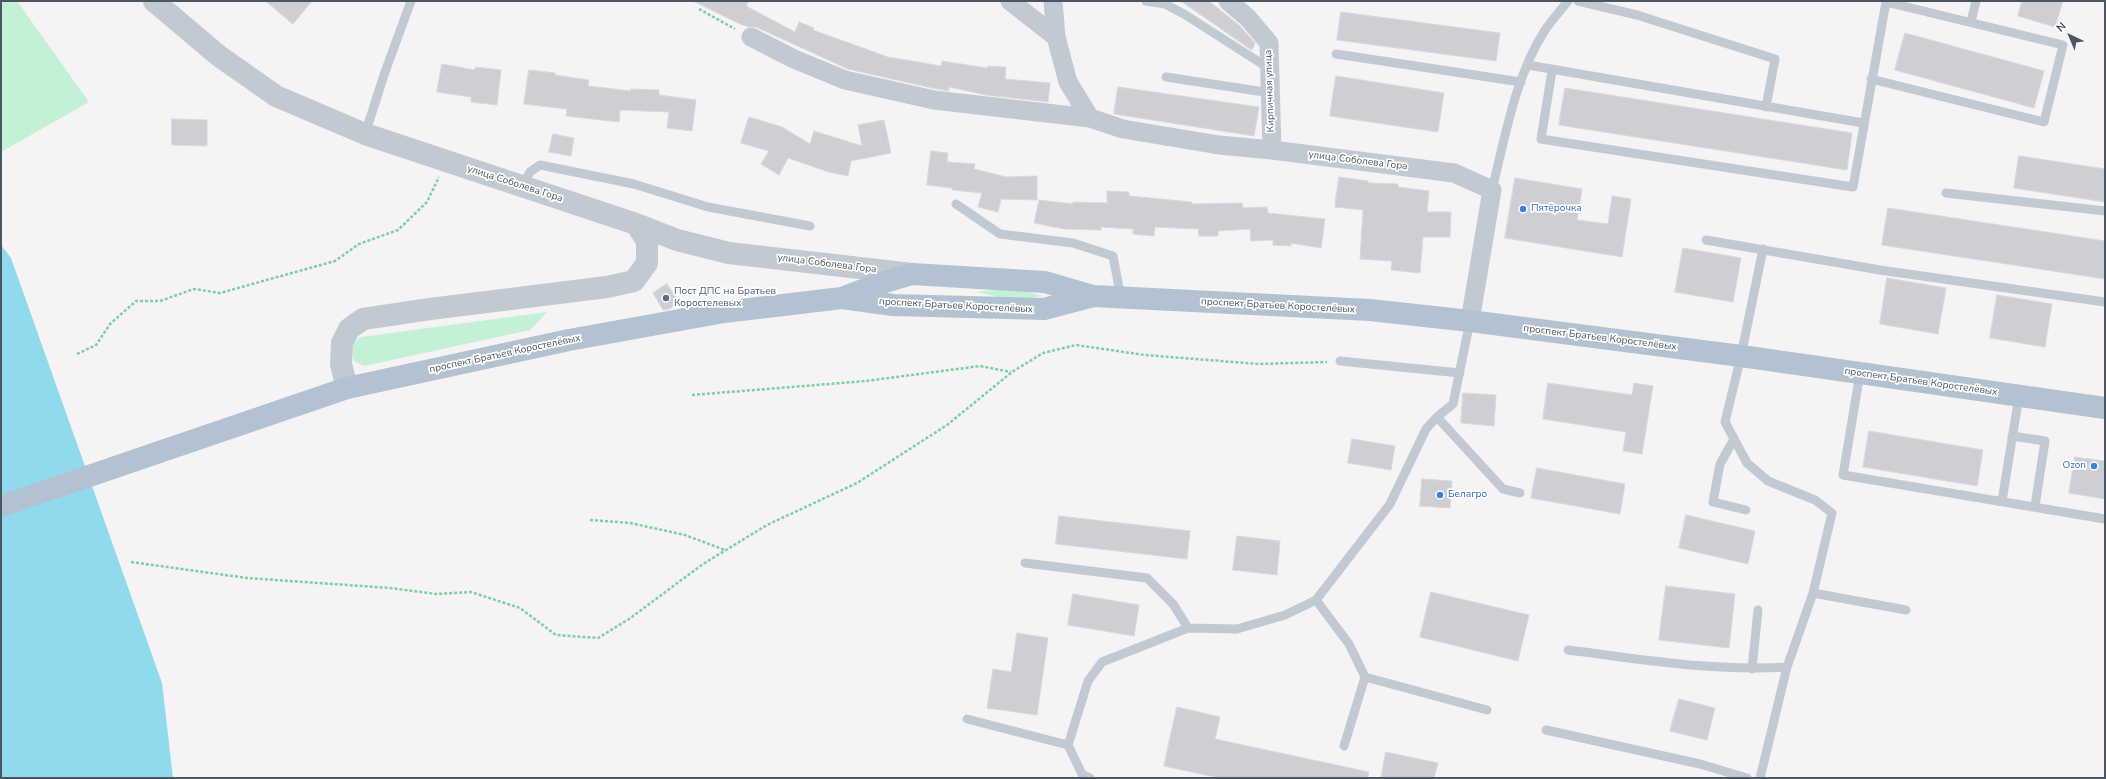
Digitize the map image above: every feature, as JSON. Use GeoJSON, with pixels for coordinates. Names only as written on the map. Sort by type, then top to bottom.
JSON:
{"type":"FeatureCollection","features":[{"type":"Feature","properties":{"kind":"main road","name":"проспект Братьев Коростелёвых"},"geometry":{"type":"LineString","coordinates":[[1,506],[347,388],[592,336],[724,312],[842,298],[878,284],[912,274],[1045,282],[1093,296],[1370,310],[1470,321],[1741,356],[2105,408]]}},
{"type":"Feature","properties":{"kind":"main road","name":"проспект Братьев Коростелёвых"},"geometry":{"type":"LineString","coordinates":[[842,298],[893,305],[1044,310],[1093,296]]}},
{"type":"Feature","properties":{"kind":"street","name":"улица Соболева Гора"},"geometry":{"type":"LineString","coordinates":[[154,1],[219,56],[276,96],[365,134],[636,224],[677,240],[729,253],[912,274]]}},
{"type":"Feature","properties":{"kind":"street"},"geometry":{"type":"LineString","coordinates":[[1010,1],[1056,37]]}},
{"type":"Feature","properties":{"kind":"street"},"geometry":{"type":"LineString","coordinates":[[1053,1],[1056,37],[1068,82],[1090,118]]}},
{"type":"Feature","properties":{"kind":"street","name":"Кирпичная улица"},"geometry":{"type":"LineString","coordinates":[[1228,1],[1248,18],[1269,43],[1272,150]]}},
{"type":"Feature","properties":{"kind":"street","name":"улица Соболева Гора"},"geometry":{"type":"LineString","coordinates":[[751,38],[794,59],[845,80],[934,100],[1090,118],[1123,129],[1219,145],[1272,150],[1454,173],[1492,190]]}},
{"type":"Feature","properties":{"kind":"street"},"geometry":{"type":"LineString","coordinates":[[1470,321],[1492,190]]}},
{"type":"Feature","properties":{"kind":"street"},"geometry":{"type":"LineString","coordinates":[[347,388],[341,364],[342,343],[349,329],[362,319],[607,287],[634,280],[647,263],[647,241],[636,224]]}},
{"type":"Feature","properties":{"kind":"lane"},"geometry":{"type":"LineString","coordinates":[[365,134],[384,72],[411,1]]}},
{"type":"Feature","properties":{"kind":"lane"},"geometry":{"type":"LineString","coordinates":[[1146,1],[1165,4],[1184,14],[1270,69]]}},
{"type":"Feature","properties":{"kind":"lane"},"geometry":{"type":"LineString","coordinates":[[1492,190],[1521,82],[1545,30],[1568,1]]}},
{"type":"Feature","properties":{"kind":"lane"},"geometry":{"type":"LineString","coordinates":[[1578,1],[1637,15],[1775,59],[1766,107]]}},
{"type":"Feature","properties":{"kind":"lane"},"geometry":{"type":"LineString","coordinates":[[1971,22],[1976,1]]}},
{"type":"Feature","properties":{"kind":"lane"},"geometry":{"type":"LineString","coordinates":[[1552,71],[1541,139],[1853,187],[1863,123],[1871,79],[1886,2],[2063,45],[2044,122],[1871,79]]}},
{"type":"Feature","properties":{"kind":"lane"},"geometry":{"type":"LineString","coordinates":[[1336,54],[1521,82]]}},
{"type":"Feature","properties":{"kind":"lane"},"geometry":{"type":"LineString","coordinates":[[1528,65],[1552,71],[1863,123]]}},
{"type":"Feature","properties":{"kind":"lane"},"geometry":{"type":"LineString","coordinates":[[1166,77],[1271,93]]}},
{"type":"Feature","properties":{"kind":"lane"},"geometry":{"type":"LineString","coordinates":[[522,186],[530,172],[540,165],[634,184],[708,207],[810,226]]}},
{"type":"Feature","properties":{"kind":"lane"},"geometry":{"type":"LineString","coordinates":[[1946,193],[2105,211]]}},
{"type":"Feature","properties":{"kind":"lane"},"geometry":{"type":"LineString","coordinates":[[956,204],[1000,234],[1073,244],[1113,256],[1121,298]]}},
{"type":"Feature","properties":{"kind":"lane"},"geometry":{"type":"LineString","coordinates":[[1706,240],[1880,270],[2105,302]]}},
{"type":"Feature","properties":{"kind":"lane"},"geometry":{"type":"LineString","coordinates":[[1760,778],[1787,667],[1813,593],[1832,513],[1815,500],[1768,481],[1747,463],[1725,422],[1741,356],[1763,249]]}},
{"type":"Feature","properties":{"kind":"lane"},"geometry":{"type":"LineString","coordinates":[[1090,778],[1082,774],[1068,745],[1088,681],[1102,662],[1188,628],[1237,629],[1285,615],[1316,600],[1390,504],[1426,429],[1437,417],[1453,404],[1470,321]]}},
{"type":"Feature","properties":{"kind":"lane"},"geometry":{"type":"LineString","coordinates":[[1340,361],[1460,372]]}},
{"type":"Feature","properties":{"kind":"lane"},"geometry":{"type":"LineString","coordinates":[[1860,373],[1844,475],[2105,519]]}},
{"type":"Feature","properties":{"kind":"lane"},"geometry":{"type":"LineString","coordinates":[[2002,501],[2019,396]]}},
{"type":"Feature","properties":{"kind":"lane"},"geometry":{"type":"LineString","coordinates":[[1437,417],[1503,490],[1520,493]]}},
{"type":"Feature","properties":{"kind":"lane"},"geometry":{"type":"LineString","coordinates":[[2012,436],[2045,441],[2035,506]]}},
{"type":"Feature","properties":{"kind":"lane"},"geometry":{"type":"LineString","coordinates":[[1734,440],[1720,464],[1713,502],[1746,510]]}},
{"type":"Feature","properties":{"kind":"lane"},"geometry":{"type":"LineString","coordinates":[[1025,563],[1147,578],[1173,604],[1188,628]]}},
{"type":"Feature","properties":{"kind":"lane"},"geometry":{"type":"LineString","coordinates":[[1813,593],[1906,610]]}},
{"type":"Feature","properties":{"kind":"lane"},"geometry":{"type":"LineString","coordinates":[[1316,600],[1349,644],[1365,677],[1344,746]]}},
{"type":"Feature","properties":{"kind":"lane"},"geometry":{"type":"LineString","coordinates":[[1752,670],[1758,610]]}},
{"type":"Feature","properties":{"kind":"lane"},"geometry":{"type":"LineString","coordinates":[[1568,650],[1711,668],[1752,670],[1787,667]]}},
{"type":"Feature","properties":{"kind":"lane"},"geometry":{"type":"LineString","coordinates":[[1365,677],[1487,710]]}},
{"type":"Feature","properties":{"kind":"lane"},"geometry":{"type":"LineString","coordinates":[[967,719],[1068,745]]}},
{"type":"Feature","properties":{"kind":"lane"},"geometry":{"type":"LineString","coordinates":[[1546,730],[1700,764],[1747,778]]}},
{"type":"Feature","properties":{"kind":"path"},"geometry":{"type":"LineString","coordinates":[[699,9],[751,38]]}},
{"type":"Feature","properties":{"kind":"path"},"geometry":{"type":"LineString","coordinates":[[77,354],[96,345],[110,324],[136,301],[160,301],[194,288],[220,293],[335,260],[359,244],[398,230],[427,202],[447,161]]}},
{"type":"Feature","properties":{"kind":"path"},"geometry":{"type":"LineString","coordinates":[[131,562],[247,578],[390,588],[436,594],[471,592],[520,608],[556,635],[598,638],[629,619],[703,564],[725,550],[767,525],[857,483],[947,425],[1012,372],[1043,353],[1076,345],[1145,355],[1258,364],[1340,361]]}},
{"type":"Feature","properties":{"kind":"path"},"geometry":{"type":"LineString","coordinates":[[692,395],[866,381],[980,366],[1012,372]]}},
{"type":"Feature","properties":{"kind":"path"},"geometry":{"type":"LineString","coordinates":[[590,520],[638,524],[685,535],[725,550]]}},
{"type":"Feature","properties":{"kind":"green space"},"geometry":{"type":"Polygon","coordinates":[[[1,1],[17,1],[89,102],[1,152],[1,1]]]}},
{"type":"Feature","properties":{"kind":"green space"},"geometry":{"type":"Polygon","coordinates":[[[1016,288],[1042,296],[1013,300],[976,292],[1016,288]]]}},
{"type":"Feature","properties":{"kind":"green space"},"geometry":{"type":"Polygon","coordinates":[[[547,312],[530,330],[364,366],[354,361],[353,347],[355,342],[361,337],[547,312]]]}},
{"type":"Feature","properties":{"kind":"water"},"geometry":{"type":"Polygon","coordinates":[[[1,245],[11,258],[162,683],[173,778],[1,778],[1,245]]]}},
{"type":"Feature","properties":{"kind":"building"},"geometry":{"type":"Polygon","coordinates":[[[266,1],[312,1],[293,24],[266,1]]]}},
{"type":"Feature","properties":{"kind":"building"},"geometry":{"type":"Polygon","coordinates":[[[693,1],[749,1],[746,6],[795,32],[799,22],[814,28],[813,30],[888,57],[941,66],[942,61],[987,68],[988,66],[1006,67],[1005,79],[1050,83],[1048,102],[986,95],[949,87],[949,91],[848,69],[756,27],[748,27],[738,23],[693,1]]]}},
{"type":"Feature","properties":{"kind":"building"},"geometry":{"type":"Polygon","coordinates":[[[1181,1],[1209,1],[1240,26],[1255,43],[1252,50],[1181,1]]]}},
{"type":"Feature","properties":{"kind":"building"},"geometry":{"type":"Polygon","coordinates":[[[2022,1],[2063,1],[2055,27],[2018,16],[2022,1]]]}},
{"type":"Feature","properties":{"kind":"building"},"geometry":{"type":"Polygon","coordinates":[[[1341,12],[1500,33],[1496,61],[1337,40],[1341,12]]]}},
{"type":"Feature","properties":{"kind":"building"},"geometry":{"type":"Polygon","coordinates":[[[1905,33],[2044,71],[2034,108],[1895,70],[1905,33]]]}},
{"type":"Feature","properties":{"kind":"building"},"geometry":{"type":"Polygon","coordinates":[[[442,64],[475,70],[475,67],[501,70],[497,105],[471,102],[471,97],[437,92],[442,64]]]}},
{"type":"Feature","properties":{"kind":"building"},"geometry":{"type":"Polygon","coordinates":[[[529,70],[555,73],[555,75],[589,80],[588,86],[631,91],[631,89],[659,90],[659,95],[696,100],[692,131],[667,128],[669,112],[620,110],[619,122],[566,116],[567,109],[524,104],[529,70]]]}},
{"type":"Feature","properties":{"kind":"building"},"geometry":{"type":"Polygon","coordinates":[[[1336,76],[1444,93],[1438,132],[1330,116],[1336,76]]]}},
{"type":"Feature","properties":{"kind":"building"},"geometry":{"type":"Polygon","coordinates":[[[1118,87],[1259,107],[1254,136],[1114,114],[1118,87]]]}},
{"type":"Feature","properties":{"kind":"building"},"geometry":{"type":"Polygon","coordinates":[[[1565,88],[1852,133],[1847,170],[1559,125],[1565,88]]]}},
{"type":"Feature","properties":{"kind":"building"},"geometry":{"type":"Polygon","coordinates":[[[749,117],[782,127],[810,144],[814,131],[862,146],[858,125],[884,120],[891,153],[851,161],[848,176],[829,172],[788,158],[779,175],[761,164],[769,151],[741,143],[749,117]]]}},
{"type":"Feature","properties":{"kind":"building"},"geometry":{"type":"Polygon","coordinates":[[[172,119],[207,120],[207,146],[172,145],[172,119]]]}},
{"type":"Feature","properties":{"kind":"building"},"geometry":{"type":"Polygon","coordinates":[[[553,134],[574,138],[571,156],[549,152],[553,134]]]}},
{"type":"Feature","properties":{"kind":"building"},"geometry":{"type":"Polygon","coordinates":[[[931,151],[948,153],[947,162],[975,164],[974,169],[1006,177],[1037,176],[1037,200],[1001,199],[998,212],[978,207],[982,193],[952,190],[952,188],[927,185],[931,151]]]}},
{"type":"Feature","properties":{"kind":"building"},"geometry":{"type":"Polygon","coordinates":[[[2019,156],[2105,169],[2105,202],[2014,188],[2019,156]]]}},
{"type":"Feature","properties":{"kind":"building"},"geometry":{"type":"Polygon","coordinates":[[[1339,177],[1368,181],[1368,183],[1398,184],[1398,187],[1429,191],[1427,212],[1451,212],[1450,237],[1423,237],[1420,273],[1391,270],[1392,261],[1360,259],[1363,210],[1335,207],[1339,177]]]}},
{"type":"Feature","properties":{"kind":"building"},"geometry":{"type":"Polygon","coordinates":[[[1515,178],[1582,189],[1577,220],[1608,224],[1612,196],[1631,199],[1622,257],[1505,238],[1515,178]]]}},
{"type":"Feature","properties":{"kind":"building"},"geometry":{"type":"Polygon","coordinates":[[[1107,191],[1129,192],[1129,196],[1192,202],[1192,204],[1242,203],[1243,208],[1267,207],[1268,213],[1325,219],[1321,248],[1291,243],[1291,246],[1273,245],[1273,240],[1251,241],[1250,229],[1218,231],[1218,236],[1199,236],[1198,229],[1155,227],[1154,236],[1133,234],[1133,229],[1101,227],[1101,230],[1064,229],[1034,223],[1039,200],[1073,204],[1073,202],[1107,203],[1107,191]]]}},
{"type":"Feature","properties":{"kind":"building"},"geometry":{"type":"Polygon","coordinates":[[[1888,208],[2105,241],[2105,279],[1882,245],[1888,208]]]}},
{"type":"Feature","properties":{"kind":"building"},"geometry":{"type":"Polygon","coordinates":[[[1683,248],[1741,258],[1733,302],[1675,292],[1683,248]]]}},
{"type":"Feature","properties":{"kind":"building"},"geometry":{"type":"Polygon","coordinates":[[[1887,278],[1946,288],[1938,334],[1880,324],[1887,278]]]}},
{"type":"Feature","properties":{"kind":"building","name":"Пост ДПС на Братьев Коростелевых"},"geometry":{"type":"Polygon","coordinates":[[[667,284],[679,303],[669,309],[663,310],[653,293],[667,284]]]}},
{"type":"Feature","properties":{"kind":"building"},"geometry":{"type":"Polygon","coordinates":[[[1997,295],[2052,304],[2045,347],[1990,338],[1997,295]]]}},
{"type":"Feature","properties":{"kind":"building"},"geometry":{"type":"Polygon","coordinates":[[[1548,383],[1632,395],[1634,383],[1653,386],[1642,454],[1623,451],[1626,432],[1543,419],[1548,383]]]}},
{"type":"Feature","properties":{"kind":"building"},"geometry":{"type":"Polygon","coordinates":[[[1463,393],[1496,395],[1494,426],[1461,423],[1463,393]]]}},
{"type":"Feature","properties":{"kind":"building"},"geometry":{"type":"Polygon","coordinates":[[[1869,431],[1983,450],[1977,486],[1863,467],[1869,431]]]}},
{"type":"Feature","properties":{"kind":"building"},"geometry":{"type":"Polygon","coordinates":[[[1352,439],[1395,446],[1391,470],[1348,463],[1352,439]]]}},
{"type":"Feature","properties":{"kind":"building"},"geometry":{"type":"Polygon","coordinates":[[[2075,457],[2105,461],[2105,499],[2069,493],[2075,457]]]}},
{"type":"Feature","properties":{"kind":"building"},"geometry":{"type":"Polygon","coordinates":[[[1537,468],[1625,484],[1620,514],[1531,498],[1537,468]]]}},
{"type":"Feature","properties":{"kind":"building"},"geometry":{"type":"Polygon","coordinates":[[[1422,479],[1452,481],[1450,508],[1420,506],[1422,479]]]}},
{"type":"Feature","properties":{"kind":"building"},"geometry":{"type":"Polygon","coordinates":[[[1686,515],[1755,531],[1748,564],[1679,548],[1686,515]]]}},
{"type":"Feature","properties":{"kind":"building"},"geometry":{"type":"Polygon","coordinates":[[[1059,516],[1190,531],[1187,559],[1056,544],[1059,516]]]}},
{"type":"Feature","properties":{"kind":"building"},"geometry":{"type":"Polygon","coordinates":[[[1237,536],[1280,541],[1277,575],[1233,570],[1237,536]]]}},
{"type":"Feature","properties":{"kind":"building"},"geometry":{"type":"Polygon","coordinates":[[[1666,586],[1735,594],[1729,648],[1659,640],[1666,586]]]}},
{"type":"Feature","properties":{"kind":"building"},"geometry":{"type":"Polygon","coordinates":[[[1431,592],[1529,615],[1518,661],[1420,637],[1431,592]]]}},
{"type":"Feature","properties":{"kind":"building"},"geometry":{"type":"Polygon","coordinates":[[[1073,594],[1139,605],[1134,636],[1068,625],[1073,594]]]}},
{"type":"Feature","properties":{"kind":"building"},"geometry":{"type":"Polygon","coordinates":[[[1017,633],[1048,638],[1037,715],[987,708],[993,669],[1011,672],[1017,633]]]}},
{"type":"Feature","properties":{"kind":"building"},"geometry":{"type":"Polygon","coordinates":[[[1679,699],[1715,708],[1707,740],[1670,731],[1679,699]]]}},
{"type":"Feature","properties":{"kind":"building"},"geometry":{"type":"Polygon","coordinates":[[[1177,707],[1220,717],[1215,739],[1369,772],[1368,778],[1219,778],[1164,766],[1177,707]]]}},
{"type":"Feature","properties":{"kind":"building"},"geometry":{"type":"Polygon","coordinates":[[[1386,752],[1438,763],[1434,778],[1381,778],[1386,752]]]}},
{"type":"Feature","properties":{"kind":"place","name":"Пятёрочка"},"geometry":{"type":"Point","coordinates":[1523,209]}},
{"type":"Feature","properties":{"kind":"place","name":"Пост ДПС на Братьев Коростелевых"},"geometry":{"type":"Point","coordinates":[666,298]}},
{"type":"Feature","properties":{"kind":"place","name":"Ozon"},"geometry":{"type":"Point","coordinates":[2094,466]}},
{"type":"Feature","properties":{"kind":"place","name":"Белагро"},"geometry":{"type":"Point","coordinates":[1440,495]}}]}
